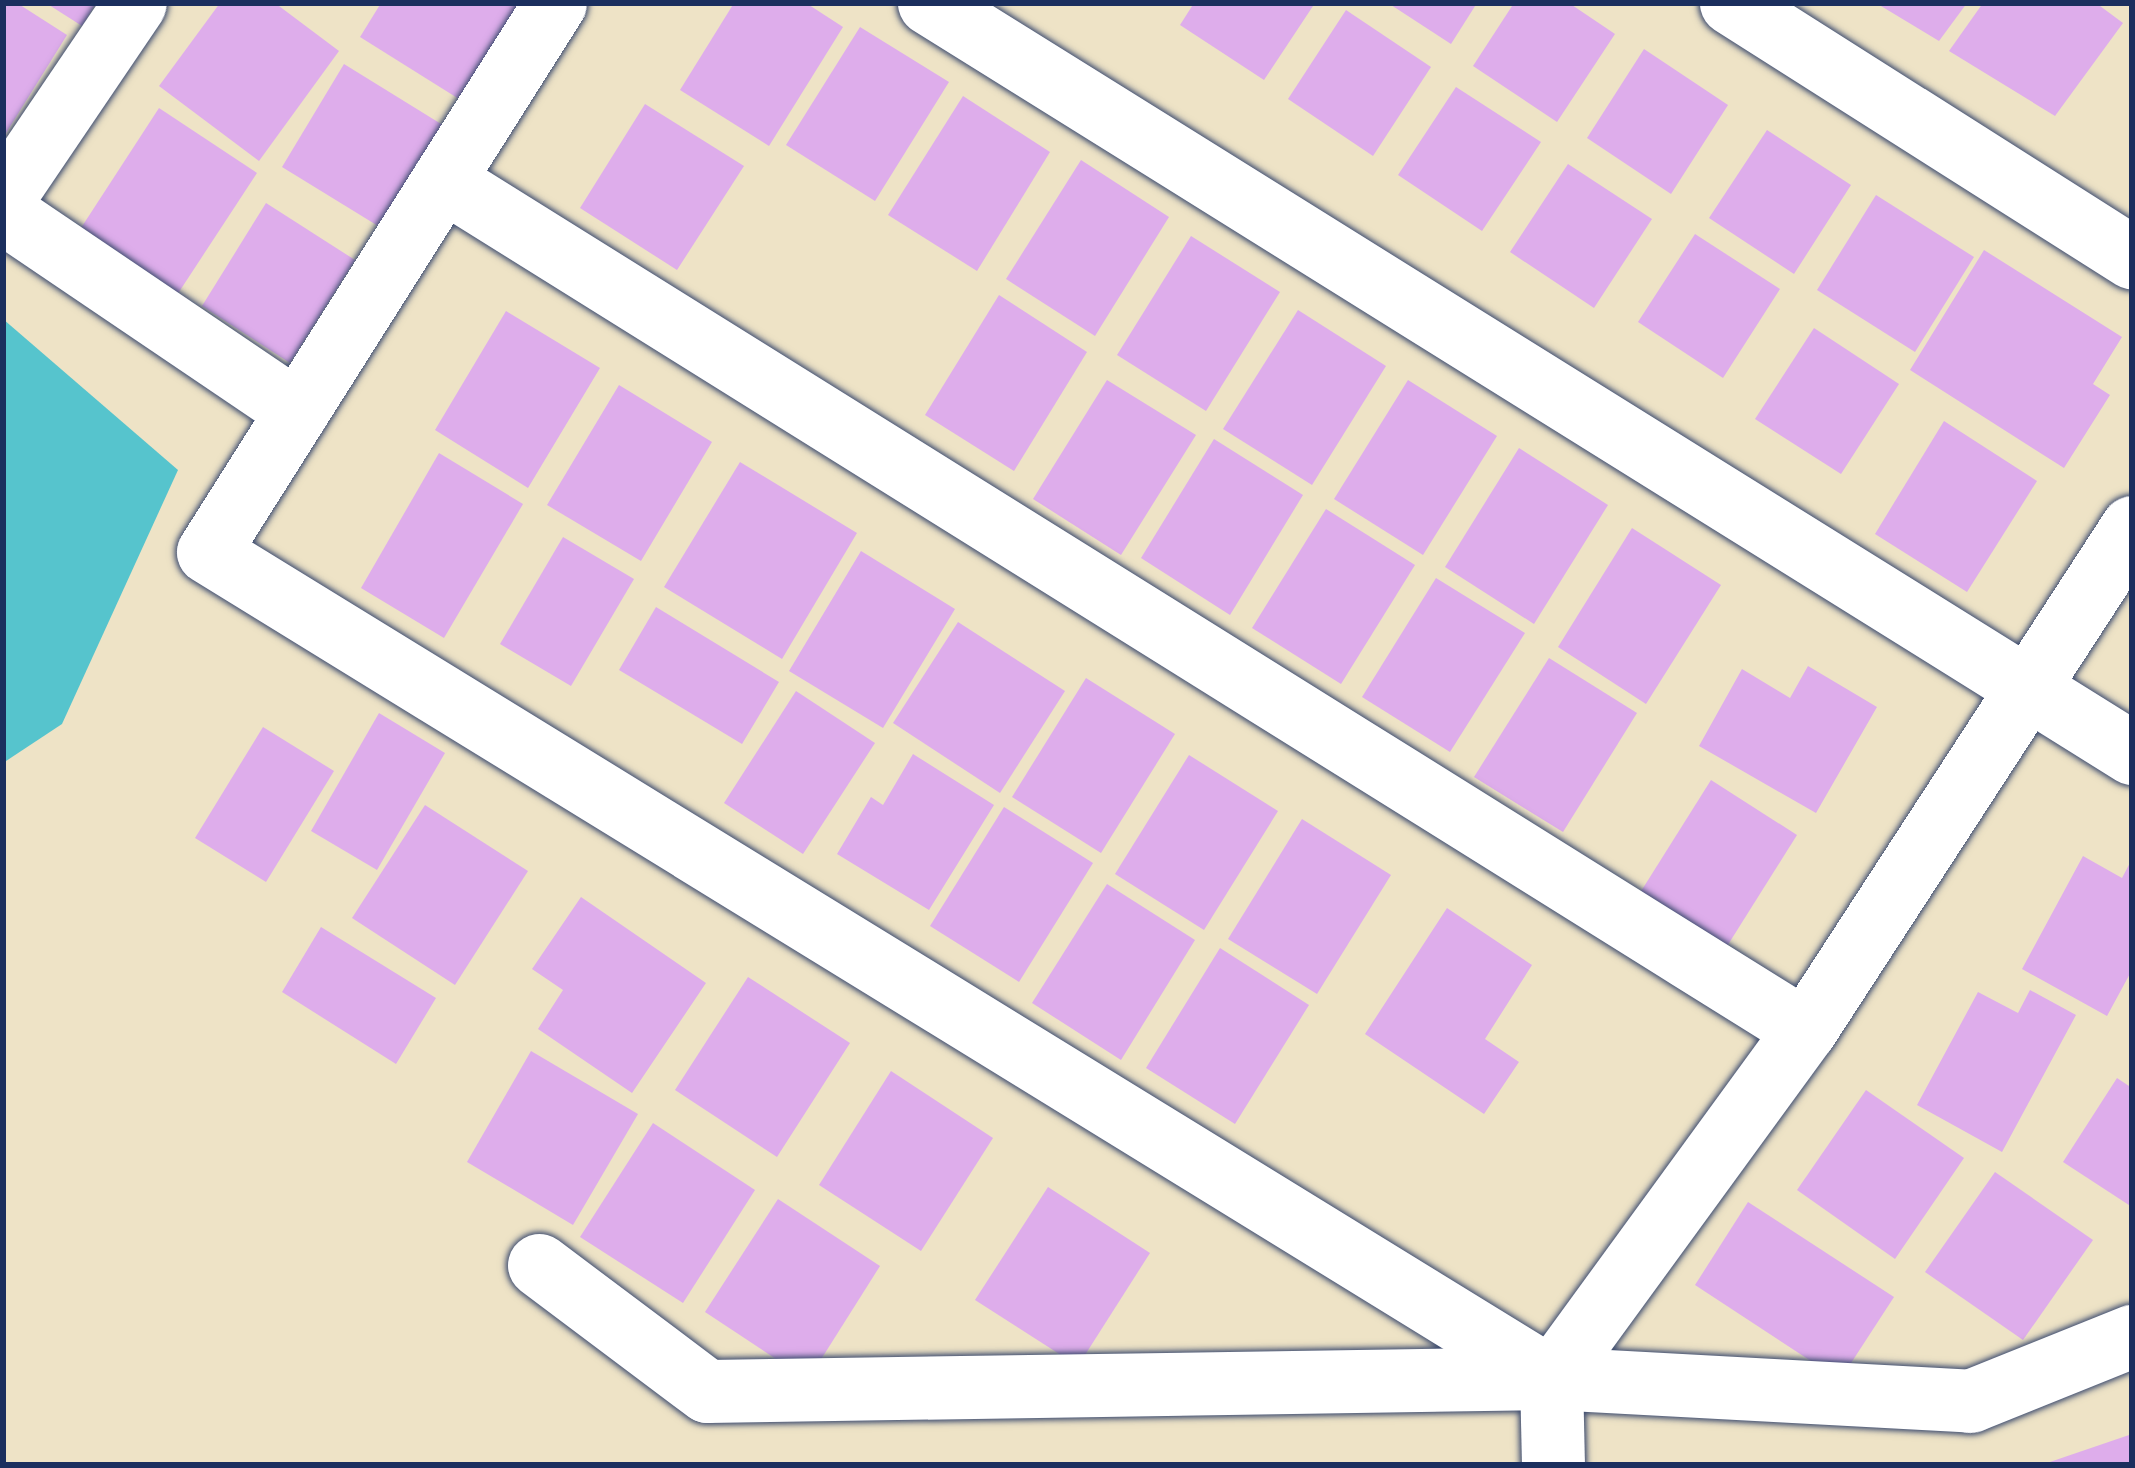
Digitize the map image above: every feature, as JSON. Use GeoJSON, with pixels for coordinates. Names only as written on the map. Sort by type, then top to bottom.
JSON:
{"type":"FeatureCollection","features":[{"type":"Feature","properties":{"kind":"street"},"geometry":{"type":"LineString","coordinates":[[3,198],[135,3]]}},
{"type":"Feature","properties":{"kind":"street"},"geometry":{"type":"LineString","coordinates":[[555,3],[208,552],[1551,1378]]}},
{"type":"Feature","properties":{"kind":"street"},"geometry":{"type":"LineString","coordinates":[[929,3],[2132,754]]}},
{"type":"Feature","properties":{"kind":"street"},"geometry":{"type":"LineString","coordinates":[[1731,3],[2132,257]]}},
{"type":"Feature","properties":{"kind":"street"},"geometry":{"type":"LineString","coordinates":[[443,180],[1805,1030]]}},
{"type":"Feature","properties":{"kind":"street"},"geometry":{"type":"LineString","coordinates":[[3,212],[297,411]]}},
{"type":"Feature","properties":{"kind":"street"},"geometry":{"type":"LineString","coordinates":[[1553,1465],[1551,1378],[1805,1030],[2132,527]]}},
{"type":"Feature","properties":{"kind":"street"},"geometry":{"type":"LineString","coordinates":[[538,1265],[707,1390],[1551,1378],[1970,1401],[2132,1336]]}},
{"type":"Feature","properties":{"kind":"water"},"geometry":{"type":"Polygon","coordinates":[[[3,319],[178,470],[62,724],[3,763],[3,319]]]}},
{"type":"Feature","properties":{"kind":"building"},"geometry":{"type":"Polygon","coordinates":[[[3,3],[17,3],[67,35],[3,138],[3,3]]]}},
{"type":"Feature","properties":{"kind":"building"},"geometry":{"type":"Polygon","coordinates":[[[46,3],[96,3],[82,26],[46,3]]]}},
{"type":"Feature","properties":{"kind":"building"},"geometry":{"type":"Polygon","coordinates":[[[220,3],[275,3],[339,51],[259,161],[159,86],[220,3]]]}},
{"type":"Feature","properties":{"kind":"building"},"geometry":{"type":"Polygon","coordinates":[[[381,3],[519,3],[459,99],[360,37],[381,3]]]}},
{"type":"Feature","properties":{"kind":"building"},"geometry":{"type":"Polygon","coordinates":[[[734,3],[806,3],[843,27],[769,146],[680,90],[734,3]]]}},
{"type":"Feature","properties":{"kind":"building"},"geometry":{"type":"Polygon","coordinates":[[[1194,3],[1315,3],[1264,80],[1180,25],[1194,3]]]}},
{"type":"Feature","properties":{"kind":"building"},"geometry":{"type":"Polygon","coordinates":[[[1388,3],[1477,3],[1451,44],[1388,3]]]}},
{"type":"Feature","properties":{"kind":"building"},"geometry":{"type":"Polygon","coordinates":[[[1514,3],[1569,3],[1615,34],[1557,122],[1473,66],[1514,3]]]}},
{"type":"Feature","properties":{"kind":"building"},"geometry":{"type":"Polygon","coordinates":[[[1876,3],[1967,3],[1939,41],[1876,3]]]}},
{"type":"Feature","properties":{"kind":"building"},"geometry":{"type":"Polygon","coordinates":[[[1983,3],[2096,3],[2123,23],[2055,116],[1949,51],[1983,3]]]}},
{"type":"Feature","properties":{"kind":"building"},"geometry":{"type":"Polygon","coordinates":[[[1346,10],[1431,67],[1373,156],[1288,99],[1346,10]]]}},
{"type":"Feature","properties":{"kind":"building"},"geometry":{"type":"Polygon","coordinates":[[[860,27],[949,82],[875,201],[786,145],[860,27]]]}},
{"type":"Feature","properties":{"kind":"building"},"geometry":{"type":"Polygon","coordinates":[[[1644,49],[1728,105],[1671,194],[1587,138],[1644,49]]]}},
{"type":"Feature","properties":{"kind":"building"},"geometry":{"type":"Polygon","coordinates":[[[344,64],[446,127],[383,229],[282,167],[344,64]]]}},
{"type":"Feature","properties":{"kind":"building"},"geometry":{"type":"Polygon","coordinates":[[[1456,87],[1541,142],[1482,231],[1398,175],[1456,87]]]}},
{"type":"Feature","properties":{"kind":"building"},"geometry":{"type":"Polygon","coordinates":[[[963,96],[1050,152],[977,271],[888,215],[963,96]]]}},
{"type":"Feature","properties":{"kind":"building"},"geometry":{"type":"Polygon","coordinates":[[[645,104],[744,166],[677,270],[580,208],[645,104]]]}},
{"type":"Feature","properties":{"kind":"building"},"geometry":{"type":"Polygon","coordinates":[[[159,108],[257,173],[177,295],[79,231],[159,108]]]}},
{"type":"Feature","properties":{"kind":"building"},"geometry":{"type":"Polygon","coordinates":[[[1767,130],[1851,185],[1794,274],[1709,218],[1767,130]]]}},
{"type":"Feature","properties":{"kind":"building"},"geometry":{"type":"Polygon","coordinates":[[[1081,160],[1169,217],[1095,336],[1006,279],[1081,160]]]}},
{"type":"Feature","properties":{"kind":"building"},"geometry":{"type":"Polygon","coordinates":[[[1568,164],[1652,219],[1594,308],[1510,252],[1568,164]]]}},
{"type":"Feature","properties":{"kind":"building"},"geometry":{"type":"Polygon","coordinates":[[[1876,195],[1974,257],[1915,352],[1817,290],[1876,195]]]}},
{"type":"Feature","properties":{"kind":"building"},"geometry":{"type":"Polygon","coordinates":[[[266,203],[355,260],[290,363],[202,306],[266,203]]]}},
{"type":"Feature","properties":{"kind":"building"},"geometry":{"type":"Polygon","coordinates":[[[1695,234],[1780,289],[1723,378],[1638,322],[1695,234]]]}},
{"type":"Feature","properties":{"kind":"building"},"geometry":{"type":"Polygon","coordinates":[[[1191,236],[1280,292],[1206,411],[1117,355],[1191,236]]]}},
{"type":"Feature","properties":{"kind":"building"},"geometry":{"type":"Polygon","coordinates":[[[1984,250],[2122,337],[2093,384],[2110,395],[2064,468],[1910,370],[1984,250]]]}},
{"type":"Feature","properties":{"kind":"building"},"geometry":{"type":"Polygon","coordinates":[[[999,295],[1087,352],[1014,471],[925,415],[999,295]]]}},
{"type":"Feature","properties":{"kind":"building"},"geometry":{"type":"Polygon","coordinates":[[[1298,310],[1386,366],[1312,485],[1223,429],[1298,310]]]}},
{"type":"Feature","properties":{"kind":"building"},"geometry":{"type":"Polygon","coordinates":[[[506,311],[600,368],[528,488],[435,430],[506,311]]]}},
{"type":"Feature","properties":{"kind":"building"},"geometry":{"type":"Polygon","coordinates":[[[1814,328],[1899,384],[1841,474],[1755,419],[1814,328]]]}},
{"type":"Feature","properties":{"kind":"building"},"geometry":{"type":"Polygon","coordinates":[[[1107,380],[1196,435],[1121,555],[1033,499],[1107,380]]]}},
{"type":"Feature","properties":{"kind":"building"},"geometry":{"type":"Polygon","coordinates":[[[1408,380],[1497,436],[1423,555],[1334,499],[1408,380]]]}},
{"type":"Feature","properties":{"kind":"building"},"geometry":{"type":"Polygon","coordinates":[[[619,385],[712,442],[641,561],[547,505],[619,385]]]}},
{"type":"Feature","properties":{"kind":"building"},"geometry":{"type":"Polygon","coordinates":[[[1944,421],[2037,481],[1967,592],[1875,534],[1944,421]]]}},
{"type":"Feature","properties":{"kind":"building"},"geometry":{"type":"Polygon","coordinates":[[[1214,439],[1303,495],[1230,615],[1141,558],[1214,439]]]}},
{"type":"Feature","properties":{"kind":"building"},"geometry":{"type":"Polygon","coordinates":[[[1519,448],[1608,505],[1534,624],[1445,567],[1519,448]]]}},
{"type":"Feature","properties":{"kind":"building"},"geometry":{"type":"Polygon","coordinates":[[[439,453],[523,504],[444,638],[361,588],[439,453]]]}},
{"type":"Feature","properties":{"kind":"building"},"geometry":{"type":"Polygon","coordinates":[[[740,462],[857,533],[782,659],[664,587],[740,462]]]}},
{"type":"Feature","properties":{"kind":"building"},"geometry":{"type":"Polygon","coordinates":[[[1326,509],[1415,565],[1341,684],[1252,628],[1326,509]]]}},
{"type":"Feature","properties":{"kind":"building"},"geometry":{"type":"Polygon","coordinates":[[[1632,528],[1721,585],[1646,704],[1558,647],[1632,528]]]}},
{"type":"Feature","properties":{"kind":"building"},"geometry":{"type":"Polygon","coordinates":[[[563,537],[634,579],[571,686],[500,644],[563,537]]]}},
{"type":"Feature","properties":{"kind":"building"},"geometry":{"type":"Polygon","coordinates":[[[861,551],[955,609],[883,728],[789,671],[861,551]]]}},
{"type":"Feature","properties":{"kind":"building"},"geometry":{"type":"Polygon","coordinates":[[[1436,578],[1525,633],[1450,752],[1362,697],[1436,578]]]}},
{"type":"Feature","properties":{"kind":"building"},"geometry":{"type":"Polygon","coordinates":[[[656,607],[779,682],[742,744],[619,670],[656,607]]]}},
{"type":"Feature","properties":{"kind":"building"},"geometry":{"type":"Polygon","coordinates":[[[958,622],[1065,691],[1000,793],[893,723],[958,622]]]}},
{"type":"Feature","properties":{"kind":"building"},"geometry":{"type":"Polygon","coordinates":[[[1549,658],[1637,713],[1563,832],[1474,777],[1549,658]]]}},
{"type":"Feature","properties":{"kind":"building"},"geometry":{"type":"Polygon","coordinates":[[[1808,666],[1877,707],[1816,813],[1699,746],[1742,669],[1790,698],[1808,666]]]}},
{"type":"Feature","properties":{"kind":"building"},"geometry":{"type":"Polygon","coordinates":[[[1086,678],[1175,734],[1101,853],[1012,797],[1086,678]]]}},
{"type":"Feature","properties":{"kind":"building"},"geometry":{"type":"Polygon","coordinates":[[[796,691],[875,743],[803,854],[724,803],[796,691]]]}},
{"type":"Feature","properties":{"kind":"building"},"geometry":{"type":"Polygon","coordinates":[[[379,713],[445,753],[377,870],[311,831],[379,713]]]}},
{"type":"Feature","properties":{"kind":"building"},"geometry":{"type":"Polygon","coordinates":[[[263,727],[334,771],[266,882],[195,838],[263,727]]]}},
{"type":"Feature","properties":{"kind":"building"},"geometry":{"type":"Polygon","coordinates":[[[913,754],[994,805],[929,910],[837,854],[871,797],[883,805],[913,754]]]}},
{"type":"Feature","properties":{"kind":"building"},"geometry":{"type":"Polygon","coordinates":[[[1189,755],[1278,811],[1204,930],[1115,874],[1189,755]]]}},
{"type":"Feature","properties":{"kind":"building"},"geometry":{"type":"Polygon","coordinates":[[[1711,780],[1797,835],[1719,959],[1633,904],[1711,780]]]}},
{"type":"Feature","properties":{"kind":"building"},"geometry":{"type":"Polygon","coordinates":[[[425,805],[528,871],[455,985],[352,918],[425,805]]]}},
{"type":"Feature","properties":{"kind":"building"},"geometry":{"type":"Polygon","coordinates":[[[1004,807],[1093,863],[1019,982],[930,926],[1004,807]]]}},
{"type":"Feature","properties":{"kind":"building"},"geometry":{"type":"Polygon","coordinates":[[[1302,819],[1391,875],[1317,994],[1228,939],[1302,819]]]}},
{"type":"Feature","properties":{"kind":"building"},"geometry":{"type":"Polygon","coordinates":[[[2083,856],[2122,878],[2132,859],[2132,970],[2107,1016],[2022,969],[2083,856]]]}},
{"type":"Feature","properties":{"kind":"building"},"geometry":{"type":"Polygon","coordinates":[[[1107,884],[1195,940],[1121,1060],[1032,1003],[1107,884]]]}},
{"type":"Feature","properties":{"kind":"building"},"geometry":{"type":"Polygon","coordinates":[[[581,897],[706,983],[632,1093],[538,1029],[563,990],[532,969],[581,897]]]}},
{"type":"Feature","properties":{"kind":"building"},"geometry":{"type":"Polygon","coordinates":[[[1447,908],[1532,965],[1485,1039],[1519,1062],[1484,1114],[1365,1034],[1447,908]]]}},
{"type":"Feature","properties":{"kind":"building"},"geometry":{"type":"Polygon","coordinates":[[[321,927],[436,998],[396,1064],[282,992],[321,927]]]}},
{"type":"Feature","properties":{"kind":"building"},"geometry":{"type":"Polygon","coordinates":[[[1220,948],[1309,1005],[1235,1124],[1146,1068],[1220,948]]]}},
{"type":"Feature","properties":{"kind":"building"},"geometry":{"type":"Polygon","coordinates":[[[748,977],[850,1043],[777,1157],[675,1090],[748,977]]]}},
{"type":"Feature","properties":{"kind":"building"},"geometry":{"type":"Polygon","coordinates":[[[2030,990],[2076,1015],[2002,1152],[1917,1105],[1978,992],[2018,1013],[2030,990]]]}},
{"type":"Feature","properties":{"kind":"building"},"geometry":{"type":"Polygon","coordinates":[[[531,1051],[638,1114],[573,1225],[467,1162],[531,1051]]]}},
{"type":"Feature","properties":{"kind":"building"},"geometry":{"type":"Polygon","coordinates":[[[891,1071],[993,1138],[921,1251],[819,1185],[891,1071]]]}},
{"type":"Feature","properties":{"kind":"building"},"geometry":{"type":"Polygon","coordinates":[[[2117,1078],[2132,1088],[2132,1207],[2063,1162],[2117,1078]]]}},
{"type":"Feature","properties":{"kind":"building"},"geometry":{"type":"Polygon","coordinates":[[[1866,1090],[1964,1158],[1895,1259],[1797,1190],[1866,1090]]]}},
{"type":"Feature","properties":{"kind":"building"},"geometry":{"type":"Polygon","coordinates":[[[653,1123],[755,1190],[683,1303],[580,1237],[653,1123]]]}},
{"type":"Feature","properties":{"kind":"building"},"geometry":{"type":"Polygon","coordinates":[[[1995,1172],[2093,1240],[2023,1340],[1925,1272],[1995,1172]]]}},
{"type":"Feature","properties":{"kind":"building"},"geometry":{"type":"Polygon","coordinates":[[[1048,1187],[1150,1253],[1078,1366],[975,1300],[1048,1187]]]}},
{"type":"Feature","properties":{"kind":"building"},"geometry":{"type":"Polygon","coordinates":[[[778,1199],[880,1266],[808,1380],[705,1312],[778,1199]]]}},
{"type":"Feature","properties":{"kind":"building"},"geometry":{"type":"Polygon","coordinates":[[[1748,1202],[1894,1297],[1840,1380],[1695,1285],[1748,1202]]]}},
{"type":"Feature","properties":{"kind":"building"},"geometry":{"type":"Polygon","coordinates":[[[2132,1434],[2132,1465],[2044,1465],[2044,1464],[2132,1434]]]}}]}
